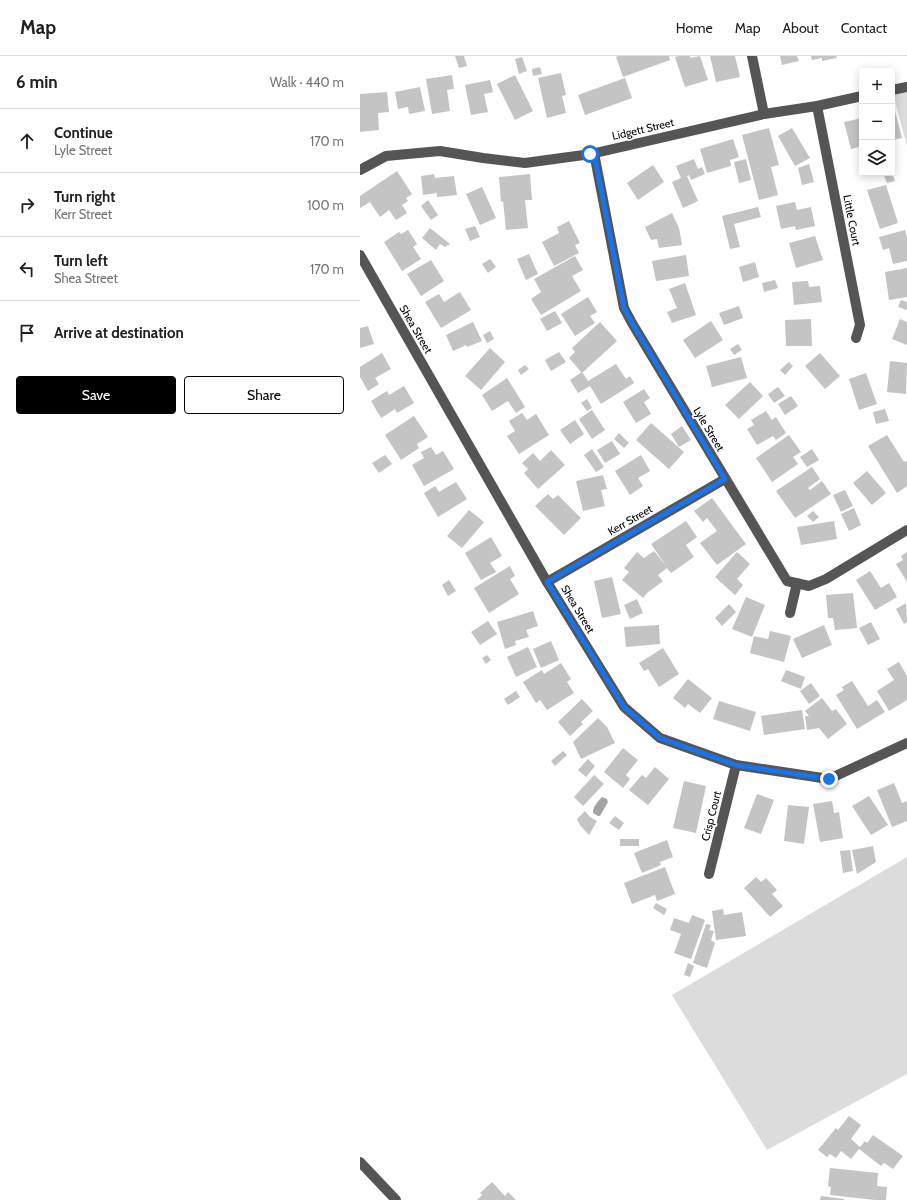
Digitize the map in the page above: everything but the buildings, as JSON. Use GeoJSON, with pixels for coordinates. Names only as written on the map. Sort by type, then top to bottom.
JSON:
{"type":"FeatureCollection","features":[{"type":"Feature","properties":{"kind":"street"},"geometry":{"type":"LineString","coordinates":[[752,56],[764,114]]}},
{"type":"Feature","properties":{"kind":"street"},"geometry":{"type":"LineString","coordinates":[[895,89],[907,87]]}},
{"type":"Feature","properties":{"kind":"street","name":"Lidgett Street"},"geometry":{"type":"LineString","coordinates":[[360,170],[386,156],[440,151],[525,163],[594,153],[764,114],[817,106],[859,97]]}},
{"type":"Feature","properties":{"kind":"street","name":"Little Court"},"geometry":{"type":"LineString","coordinates":[[817,106],[860,325],[856,338]]}},
{"type":"Feature","properties":{"kind":"street","name":"Lyle Street"},"geometry":{"type":"LineString","coordinates":[[594,153],[624,308],[786,580],[797,583]]}},
{"type":"Feature","properties":{"kind":"street","name":"Shea Street"},"geometry":{"type":"LineString","coordinates":[[360,255],[547,582],[624,707],[660,738],[736,765],[829,779],[907,742]]}},
{"type":"Feature","properties":{"kind":"street","name":"Kerr Street"},"geometry":{"type":"LineString","coordinates":[[547,582],[725,479]]}},
{"type":"Feature","properties":{"kind":"street"},"geometry":{"type":"LineString","coordinates":[[790,613],[797,583],[809,586],[826,579],[907,530]]}},
{"type":"Feature","properties":{"kind":"street","name":"Crisp Court"},"geometry":{"type":"LineString","coordinates":[[709,874],[736,765]]}},
{"type":"Feature","properties":{"kind":"street"},"geometry":{"type":"LineString","coordinates":[[360,1162],[396,1200]]}},
{"type":"Feature","properties":{"kind":"shaded area"},"geometry":{"type":"Polygon","coordinates":[[[907,87],[907,146],[895,101],[895,89],[907,87]]]}},
{"type":"Feature","properties":{"kind":"shaded area"},"geometry":{"type":"Polygon","coordinates":[[[602,797],[607,799],[608,802],[600,816],[598,816],[593,813],[593,809],[602,797]]]}},
{"type":"Feature","properties":{"kind":"shaded area"},"geometry":{"type":"Polygon","coordinates":[[[907,857],[907,1074],[767,1150],[672,995],[907,857]]]}},
{"type":"Feature","properties":{"kind":"route"},"geometry":{"type":"LineString","coordinates":[[590,154],[594,153],[624,308],[725,479],[547,582],[624,707],[660,738],[736,765],[829,779]]}}]}
